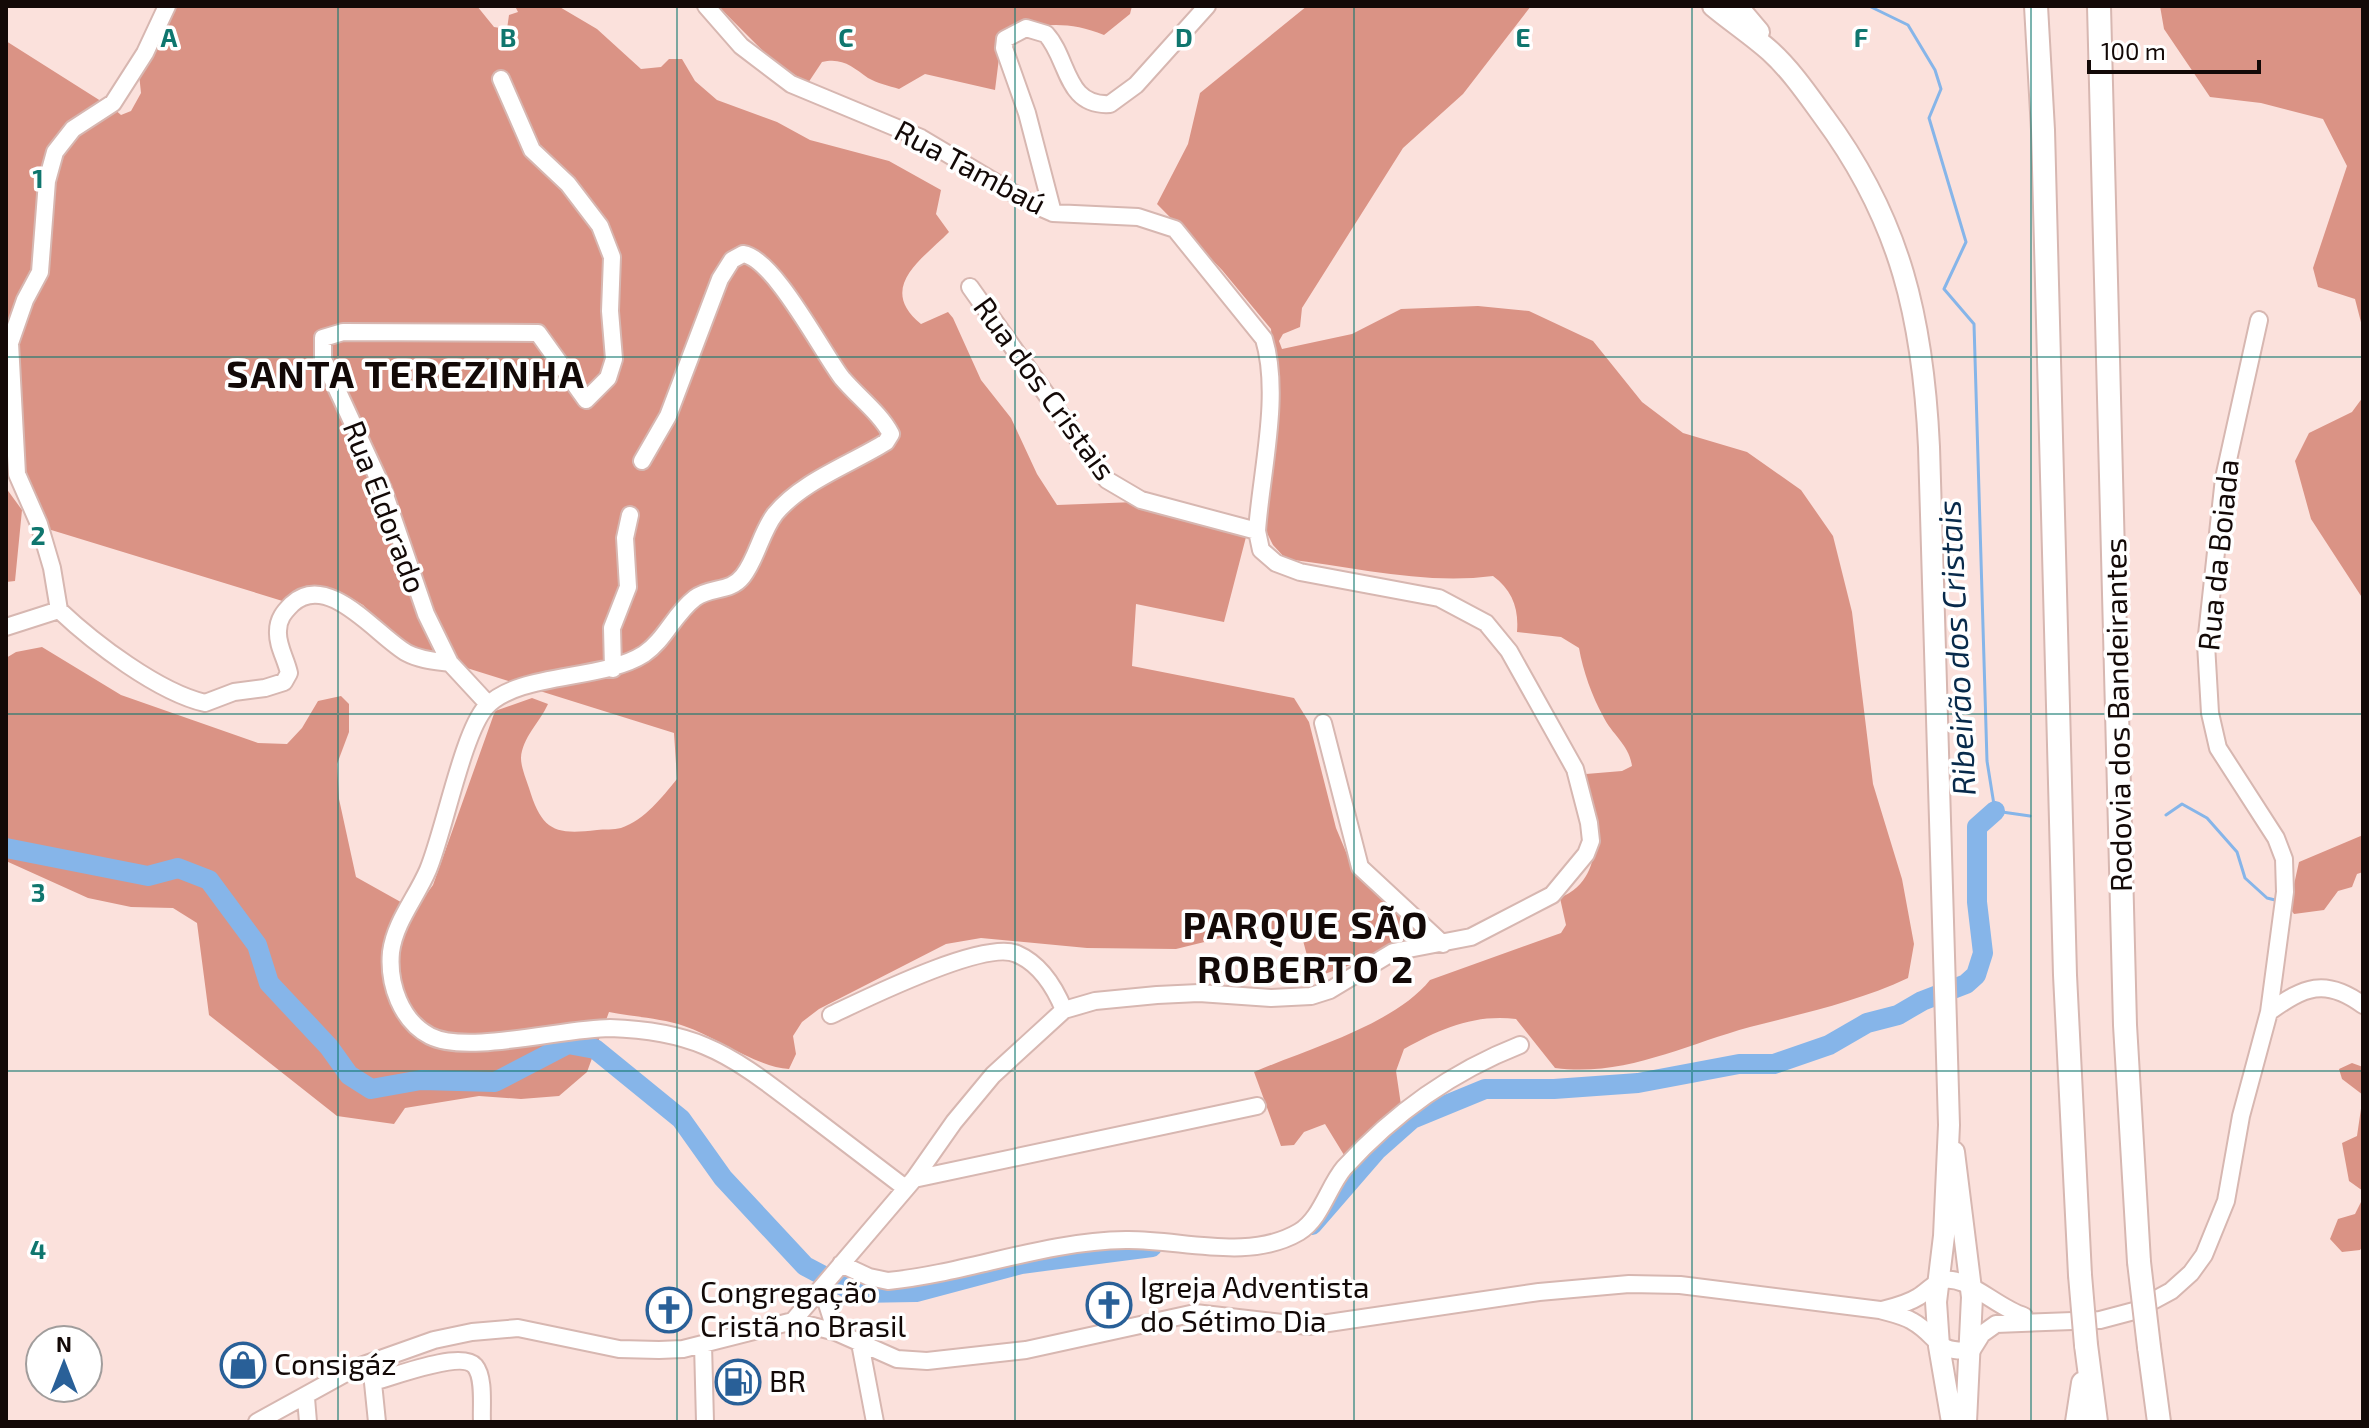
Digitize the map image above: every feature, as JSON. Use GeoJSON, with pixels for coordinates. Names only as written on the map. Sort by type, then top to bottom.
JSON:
{"type":"FeatureCollection","features":[{"type":"Feature","properties":{"kind":"highway","name":"Rodovia dos Bandeirantes"},"geometry":{"type":"LineString","coordinates":[[2036,6],[2043,130],[2065,975],[2080,1275],[2096,1422]]}},
{"type":"Feature","properties":{"kind":"highway","name":"Rodovia dos Bandeirantes"},"geometry":{"type":"LineString","coordinates":[[2099,6],[2125,1025],[2139,1262],[2159,1422]]}},
{"type":"Feature","properties":{"kind":"highway"},"geometry":{"type":"LineString","coordinates":[[2077,1422],[2087,1348]]}},
{"type":"Feature","properties":{"kind":"main road"},"geometry":{"type":"LineString","coordinates":[[1713,6],[1772,53]]}},
{"type":"Feature","properties":{"kind":"main road"},"geometry":{"type":"LineString","coordinates":[[1737,6],[1806,92],[1862,174],[1891,237],[1916,312],[1924,365],[1929,447],[1949,1125],[1944,1236],[1937,1282],[1939,1346],[1952,1422]]}},
{"type":"Feature","properties":{"kind":"main road"},"geometry":{"type":"LineString","coordinates":[[1949,1125],[1958,1168],[1971,1285],[1972,1350],[1966,1422]]}},
{"type":"Feature","properties":{"kind":"street"},"geometry":{"type":"LineString","coordinates":[[167,6],[145,53],[113,103],[73,129],[55,152],[47,181],[40,272],[25,300],[10,343],[17,474],[39,524],[52,568],[59,610],[88,637],[129,665],[205,703],[234,692],[284,682],[289,673],[278,634],[280,619],[295,601],[306,596],[320,595],[346,606],[412,656],[450,663]]}},
{"type":"Feature","properties":{"kind":"street","name":"Rua Tambaú"},"geometry":{"type":"LineString","coordinates":[[706,6],[741,46],[791,84],[921,138],[999,187],[1053,213],[1138,217],[1175,229],[1264,339],[1271,383],[1257,531]]}},
{"type":"Feature","properties":{"kind":"street"},"geometry":{"type":"LineString","coordinates":[[1053,213],[1027,113],[1004,48],[1005,39],[1026,28],[1046,34],[1076,92],[1086,100],[1110,104],[1136,85],[1207,6]]}},
{"type":"Feature","properties":{"kind":"street","name":"Rua Eldorado"},"geometry":{"type":"LineString","coordinates":[[488,704],[450,663],[415,587],[383,489],[330,376],[320,346],[323,338],[343,332],[538,333],[586,400],[608,378],[615,339],[610,311],[612,257],[600,226],[568,184],[532,150],[501,79]]}},
{"type":"Feature","properties":{"kind":"street"},"geometry":{"type":"LineString","coordinates":[[642,461],[668,416],[720,279],[732,260],[743,254],[754,256],[788,295],[841,376],[891,434],[886,442],[823,478],[776,514],[746,573],[733,587],[698,595],[681,611],[654,647],[613,669],[537,684],[488,704],[475,727],[427,874],[395,931],[391,965],[401,1009],[431,1037],[451,1041],[493,1042],[609,1028],[639,1031],[705,1046],[761,1079],[909,1183],[1257,1106]]}},
{"type":"Feature","properties":{"kind":"street","name":"Rua dos Cristais"},"geometry":{"type":"LineString","coordinates":[[970,287],[1107,480],[1141,500],[1257,531]]}},
{"type":"Feature","properties":{"kind":"street","name":"Rua da Boiada"},"geometry":{"type":"LineString","coordinates":[[1972,1350],[1982,1334],[1996,1324],[2100,1320],[2134,1311],[2171,1291],[2191,1273],[2216,1230],[2226,1201],[2241,1116],[2269,1012],[2285,892],[2284,859],[2276,838],[2218,748],[2210,713],[2206,644],[2224,478],[2259,320]]}},
{"type":"Feature","properties":{"kind":"street"},"geometry":{"type":"LineString","coordinates":[[613,669],[612,628],[628,587],[625,538],[630,515]]}},
{"type":"Feature","properties":{"kind":"street"},"geometry":{"type":"LineString","coordinates":[[793,1321],[909,1183],[993,1075],[1064,1010],[1095,1001],[1184,993],[1271,998],[1311,996],[1330,990],[1393,952],[1443,944],[1488,931],[1541,902],[1578,867],[1591,841],[1575,769],[1509,651],[1486,623],[1439,598],[1300,572],[1276,563],[1261,550],[1257,531]]}},
{"type":"Feature","properties":{"kind":"street"},"geometry":{"type":"LineString","coordinates":[[6,627],[59,610]]}},
{"type":"Feature","properties":{"kind":"street"},"geometry":{"type":"LineString","coordinates":[[1323,723],[1360,867],[1443,944]]}},
{"type":"Feature","properties":{"kind":"street"},"geometry":{"type":"LineString","coordinates":[[831,1015],[931,970],[1004,951],[1016,953],[1036,967],[1052,985],[1064,1010]]}},
{"type":"Feature","properties":{"kind":"street"},"geometry":{"type":"LineString","coordinates":[[2269,1012],[2300,991],[2326,987],[2343,990],[2363,1005]]}},
{"type":"Feature","properties":{"kind":"street"},"geometry":{"type":"LineString","coordinates":[[838,1268],[888,1281],[1085,1242],[1170,1240],[1224,1248],[1283,1238],[1308,1224],[1344,1168],[1379,1129],[1420,1098],[1491,1056],[1520,1045]]}},
{"type":"Feature","properties":{"kind":"street"},"geometry":{"type":"LineString","coordinates":[[1880,1310],[1905,1304],[1937,1282],[1955,1279],[1971,1285],[2007,1312],[2045,1322]]}},
{"type":"Feature","properties":{"kind":"street"},"geometry":{"type":"LineString","coordinates":[[257,1422],[306,1398],[355,1368],[434,1340],[502,1328],[543,1332],[634,1351],[683,1349],[793,1321],[836,1332],[897,1359],[959,1359],[1026,1350],[1179,1314],[1212,1313],[1308,1326],[1539,1292],[1629,1284],[1680,1285],[1880,1310],[1913,1321],[1939,1346],[1949,1351],[1972,1350]]}},
{"type":"Feature","properties":{"kind":"street"},"geometry":{"type":"LineString","coordinates":[[824,1286],[836,1332]]}},
{"type":"Feature","properties":{"kind":"street"},"geometry":{"type":"LineString","coordinates":[[860,1343],[875,1422]]}},
{"type":"Feature","properties":{"kind":"street"},"geometry":{"type":"LineString","coordinates":[[703,1344],[705,1422]]}},
{"type":"Feature","properties":{"kind":"street"},"geometry":{"type":"LineString","coordinates":[[373,1382],[451,1360],[464,1360],[474,1365],[479,1374],[482,1422]]}},
{"type":"Feature","properties":{"kind":"street"},"geometry":{"type":"LineString","coordinates":[[370,1363],[377,1422]]}},
{"type":"Feature","properties":{"kind":"street"},"geometry":{"type":"LineString","coordinates":[[306,1398],[308,1422]]}},
{"type":"Feature","properties":{"kind":"shaded area"},"geometry":{"type":"Polygon","coordinates":[[[174,6],[477,6],[494,27],[507,29],[509,15],[518,12],[515,6],[558,6],[597,29],[641,69],[661,67],[669,59],[682,59],[695,81],[717,100],[777,122],[810,140],[889,161],[941,190],[936,214],[949,232],[908,274],[903,286],[903,298],[908,311],[921,324],[948,312],[953,318],[981,380],[1011,418],[1037,474],[1057,505],[1135,502],[1241,531],[1246,537],[1224,622],[1136,604],[1132,666],[1294,698],[1309,722],[1336,828],[1356,876],[1422,935],[1422,940],[1313,978],[1301,933],[1294,928],[1253,930],[1176,949],[1087,948],[981,938],[946,944],[819,1009],[802,1022],[793,1036],[796,1054],[789,1069],[763,1063],[684,1026],[609,1012],[587,1072],[559,1096],[521,1099],[479,1096],[405,1108],[394,1124],[337,1116],[209,1015],[197,923],[173,908],[131,907],[88,898],[6,861],[6,658],[16,652],[42,647],[121,695],[258,743],[287,744],[302,728],[318,701],[341,696],[349,704],[349,732],[337,764],[339,799],[356,877],[415,910],[433,885],[495,711],[532,698],[548,704],[522,751],[522,765],[534,802],[545,822],[570,832],[621,828],[638,820],[652,807],[677,779],[674,733],[406,649],[363,605],[341,592],[317,585],[301,589],[289,603],[48,529],[24,472],[13,345],[41,276],[56,153],[112,107],[121,115],[131,111],[141,93],[139,74],[174,6]]]}},
{"type":"Feature","properties":{"kind":"shaded area"},"geometry":{"type":"Polygon","coordinates":[[[718,6],[1132,6],[1130,14],[1104,35],[1065,25],[1002,34],[995,90],[925,74],[899,89],[872,80],[847,64],[836,61],[822,62],[808,83],[774,62],[718,6]]]}},
{"type":"Feature","properties":{"kind":"shaded area"},"geometry":{"type":"Polygon","coordinates":[[[1307,6],[1531,6],[1463,94],[1403,148],[1302,308],[1300,327],[1283,334],[1279,341],[1282,349],[1352,334],[1401,309],[1478,306],[1529,311],[1593,341],[1642,402],[1683,433],[1747,452],[1801,490],[1833,536],[1852,612],[1873,784],[1902,879],[1914,944],[1908,978],[1869,994],[1630,1064],[1581,1070],[1555,1068],[1516,1019],[1486,1019],[1444,1029],[1404,1049],[1396,1071],[1401,1105],[1344,1155],[1325,1124],[1304,1132],[1294,1145],[1281,1146],[1254,1072],[1372,1023],[1414,996],[1430,980],[1561,933],[1566,925],[1560,898],[1576,888],[1587,875],[1595,843],[1586,774],[1622,771],[1632,766],[1624,746],[1595,700],[1579,648],[1561,637],[1517,632],[1513,600],[1493,576],[1415,577],[1286,559],[1273,545],[1261,521],[1274,367],[1271,329],[1222,270],[1157,204],[1188,144],[1200,93],[1307,6]]]}},
{"type":"Feature","properties":{"kind":"shaded area"},"geometry":{"type":"Polygon","coordinates":[[[2160,6],[2363,6],[2363,330],[2355,299],[2318,287],[2313,268],[2347,166],[2323,119],[2261,103],[2210,97],[2164,29],[2160,6]]]}},
{"type":"Feature","properties":{"kind":"shaded area"},"geometry":{"type":"Polygon","coordinates":[[[6,41],[104,103],[51,152],[36,271],[6,347],[6,41]]]}},
{"type":"Feature","properties":{"kind":"shaded area"},"geometry":{"type":"Polygon","coordinates":[[[6,347],[9,457],[6,455],[6,347]]]}},
{"type":"Feature","properties":{"kind":"shaded area"},"geometry":{"type":"Polygon","coordinates":[[[2363,397],[2363,599],[2311,519],[2295,461],[2309,433],[2352,412],[2363,397]]]}},
{"type":"Feature","properties":{"kind":"shaded area"},"geometry":{"type":"Polygon","coordinates":[[[6,488],[22,510],[15,581],[6,582],[6,488]]]}},
{"type":"Feature","properties":{"kind":"shaded area"},"geometry":{"type":"Polygon","coordinates":[[[2363,835],[2363,872],[2357,874],[2352,887],[2338,891],[2324,910],[2294,914],[2289,907],[2299,862],[2363,835]]]}},
{"type":"Feature","properties":{"kind":"shaded area"},"geometry":{"type":"Polygon","coordinates":[[[2352,1063],[2363,1067],[2363,1095],[2342,1079],[2339,1069],[2352,1063]]]}},
{"type":"Feature","properties":{"kind":"shaded area"},"geometry":{"type":"Polygon","coordinates":[[[2363,1095],[2363,1191],[2349,1181],[2342,1143],[2357,1136],[2363,1095]]]}},
{"type":"Feature","properties":{"kind":"shaded area"},"geometry":{"type":"Polygon","coordinates":[[[2363,1198],[2363,1246],[2360,1250],[2342,1252],[2330,1239],[2338,1219],[2355,1214],[2363,1198]]]}},
{"type":"Feature","properties":{"kind":"waterway","name":"Ribeirão dos Cristais"},"geometry":{"type":"LineString","coordinates":[[1869,6],[1908,25],[1935,70],[1941,89],[1929,118],[1966,242],[1944,289],[1974,324],[1987,761],[1995,811],[2030,816]]}},
{"type":"Feature","properties":{"kind":"waterway"},"geometry":{"type":"LineString","coordinates":[[2166,815],[2182,804],[2207,818],[2237,852],[2245,878],[2267,898],[2275,900]]}},
{"type":"Feature","properties":{"kind":"waterway","name":"Ribeirão dos Cristais"},"geometry":{"type":"LineString","coordinates":[[1312,1225],[1377,1150],[1412,1119],[1485,1089],[1554,1089],[1638,1083],[1739,1064],[1774,1064],[1829,1045],[1867,1023],[1898,1015],[1922,1001],[1966,984],[1976,975],[1983,953],[1977,902],[1977,827],[1995,811]]}},
{"type":"Feature","properties":{"kind":"waterway","name":"Ribeirão dos Cristais"},"geometry":{"type":"LineString","coordinates":[[6,848],[148,876],[178,868],[209,880],[257,945],[269,983],[329,1047],[349,1075],[371,1089],[421,1080],[495,1082],[568,1044],[595,1049],[681,1119],[723,1178],[805,1266],[856,1293],[916,1292],[1021,1264],[1152,1247]]}},
{"type":"Feature","properties":{"kind":"place","name":"Igreja Adventista do Sétimo Dia"},"geometry":{"type":"Point","coordinates":[1109,1305]}},
{"type":"Feature","properties":{"kind":"place","name":"Congregação Cristã no Brasil"},"geometry":{"type":"Point","coordinates":[669,1310]}},
{"type":"Feature","properties":{"kind":"place","name":"Consigáz"},"geometry":{"type":"Point","coordinates":[243,1365]}},
{"type":"Feature","properties":{"kind":"place","name":"BR"},"geometry":{"type":"Point","coordinates":[738,1382]}},
{"type":"Feature","properties":{"kind":"district","name":"SANTA TEREZINHA"},"geometry":{"type":"Point","coordinates":[406,375]}},
{"type":"Feature","properties":{"kind":"district","name":"PARQUE SÃO ROBERTO 2"},"geometry":{"type":"Point","coordinates":[1306,948]}}]}
